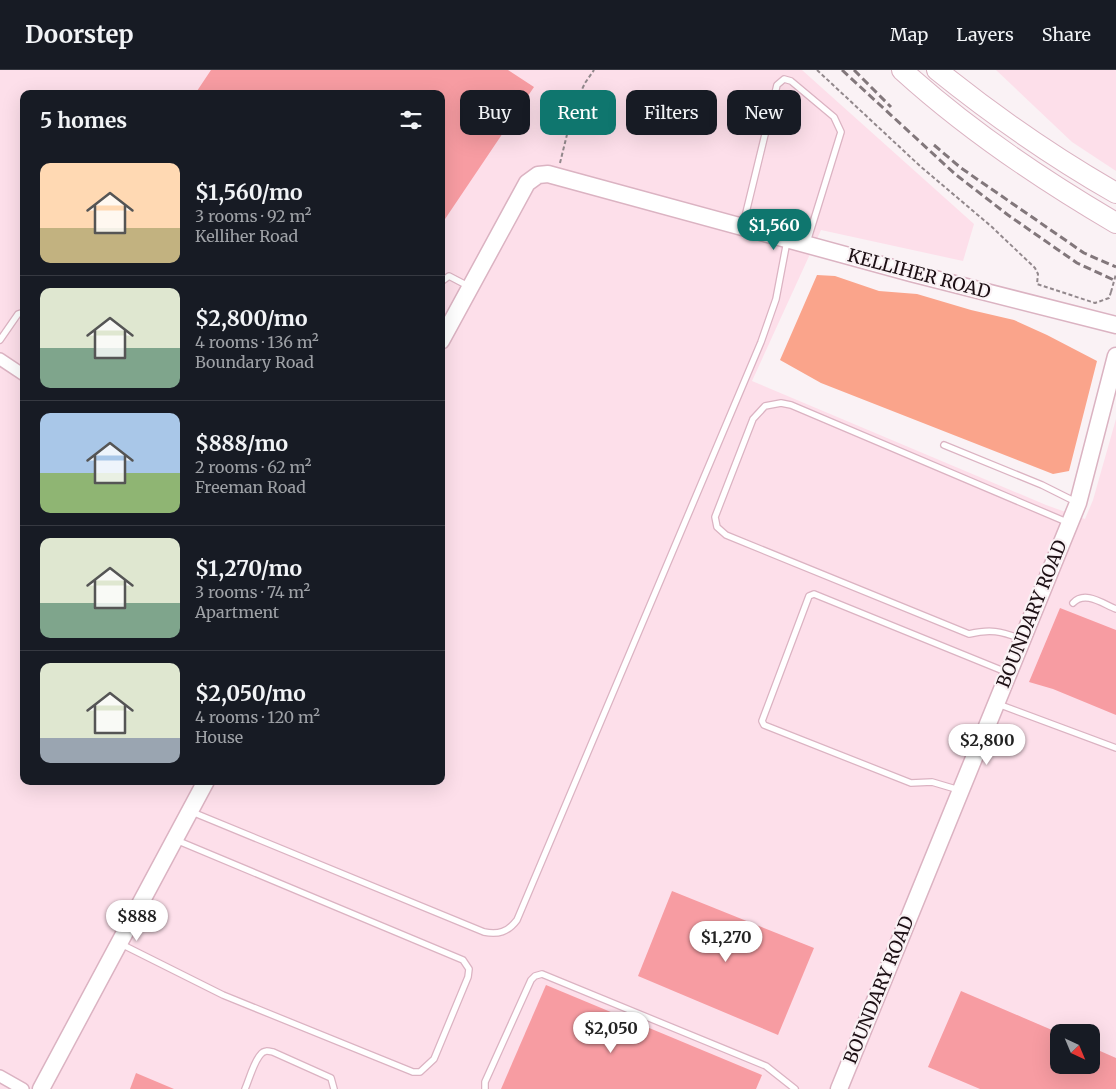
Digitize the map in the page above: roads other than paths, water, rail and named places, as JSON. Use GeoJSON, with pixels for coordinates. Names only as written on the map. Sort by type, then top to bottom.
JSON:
{"type":"FeatureCollection","features":[{"type":"Feature","properties":{"kind":"highway"},"geometry":{"type":"LineString","coordinates":[[902,70],[995,146],[1035,174],[1116,223]]}},
{"type":"Feature","properties":{"kind":"highway"},"geometry":{"type":"LineString","coordinates":[[937,70],[1037,145],[1116,193]]}},
{"type":"Feature","properties":{"kind":"street","name":"KELLIHER ROAD"},"geometry":{"type":"LineString","coordinates":[[470,287],[527,183],[538,175],[552,175],[1116,325]]}},
{"type":"Feature","properties":{"kind":"street"},"geometry":{"type":"LineString","coordinates":[[445,334],[470,287]]}},
{"type":"Feature","properties":{"kind":"street","name":"BOUNDARY ROAD"},"geometry":{"type":"LineString","coordinates":[[839,1089],[1078,503],[1116,356]]}},
{"type":"Feature","properties":{"kind":"street"},"geometry":{"type":"LineString","coordinates":[[0,359],[20,372]]}},
{"type":"Feature","properties":{"kind":"street"},"geometry":{"type":"LineString","coordinates":[[41,1089],[204,785]]}},
{"type":"Feature","properties":{"kind":"street"},"geometry":{"type":"LineString","coordinates":[[1,1076],[23,1089]]}},
{"type":"Feature","properties":{"kind":"lane"},"geometry":{"type":"LineString","coordinates":[[743,227],[777,85],[784,80],[791,81],[834,117],[842,132],[807,244]]}},
{"type":"Feature","properties":{"kind":"lane"},"geometry":{"type":"LineString","coordinates":[[190,812],[484,932],[494,934],[503,932],[512,926],[761,342],[776,298],[787,239]]}},
{"type":"Feature","properties":{"kind":"lane"},"geometry":{"type":"LineString","coordinates":[[445,279],[449,276],[470,287]]}},
{"type":"Feature","properties":{"kind":"lane"},"geometry":{"type":"LineString","coordinates":[[0,340],[20,313]]}},
{"type":"Feature","properties":{"kind":"lane"},"geometry":{"type":"LineString","coordinates":[[1022,639],[990,630],[969,634],[726,535],[717,527],[715,517],[753,419],[765,406],[782,403],[791,405],[1069,523]]}},
{"type":"Feature","properties":{"kind":"lane"},"geometry":{"type":"LineString","coordinates":[[944,445],[1078,503]]}},
{"type":"Feature","properties":{"kind":"lane"},"geometry":{"type":"LineString","coordinates":[[960,790],[932,782],[911,783],[764,724],[762,720],[810,596],[814,594],[1008,673]]}},
{"type":"Feature","properties":{"kind":"lane"},"geometry":{"type":"LineString","coordinates":[[1073,603],[1086,597],[1116,609]]}},
{"type":"Feature","properties":{"kind":"lane"},"geometry":{"type":"LineString","coordinates":[[996,703],[1116,748]]}},
{"type":"Feature","properties":{"kind":"lane"},"geometry":{"type":"LineString","coordinates":[[119,943],[223,995],[413,1072],[420,1072],[434,1059],[468,977],[469,969],[462,960],[175,840]]}},
{"type":"Feature","properties":{"kind":"lane"},"geometry":{"type":"LineString","coordinates":[[485,1089],[485,1082],[531,980],[535,976],[542,974],[766,1066],[795,1089]]}},
{"type":"Feature","properties":{"kind":"lane"},"geometry":{"type":"LineString","coordinates":[[245,1089],[260,1054],[265,1051],[273,1052],[331,1078],[334,1089]]}},
{"type":"Feature","properties":{"kind":"railway"},"geometry":{"type":"LineString","coordinates":[[842,70],[955,174],[1008,215],[1077,263],[1116,281]]}},
{"type":"Feature","properties":{"kind":"railway"},"geometry":{"type":"LineString","coordinates":[[854,70],[891,107]]}},
{"type":"Feature","properties":{"kind":"railway"},"geometry":{"type":"LineString","coordinates":[[934,145],[961,168],[1084,253],[1116,267]]}}]}
